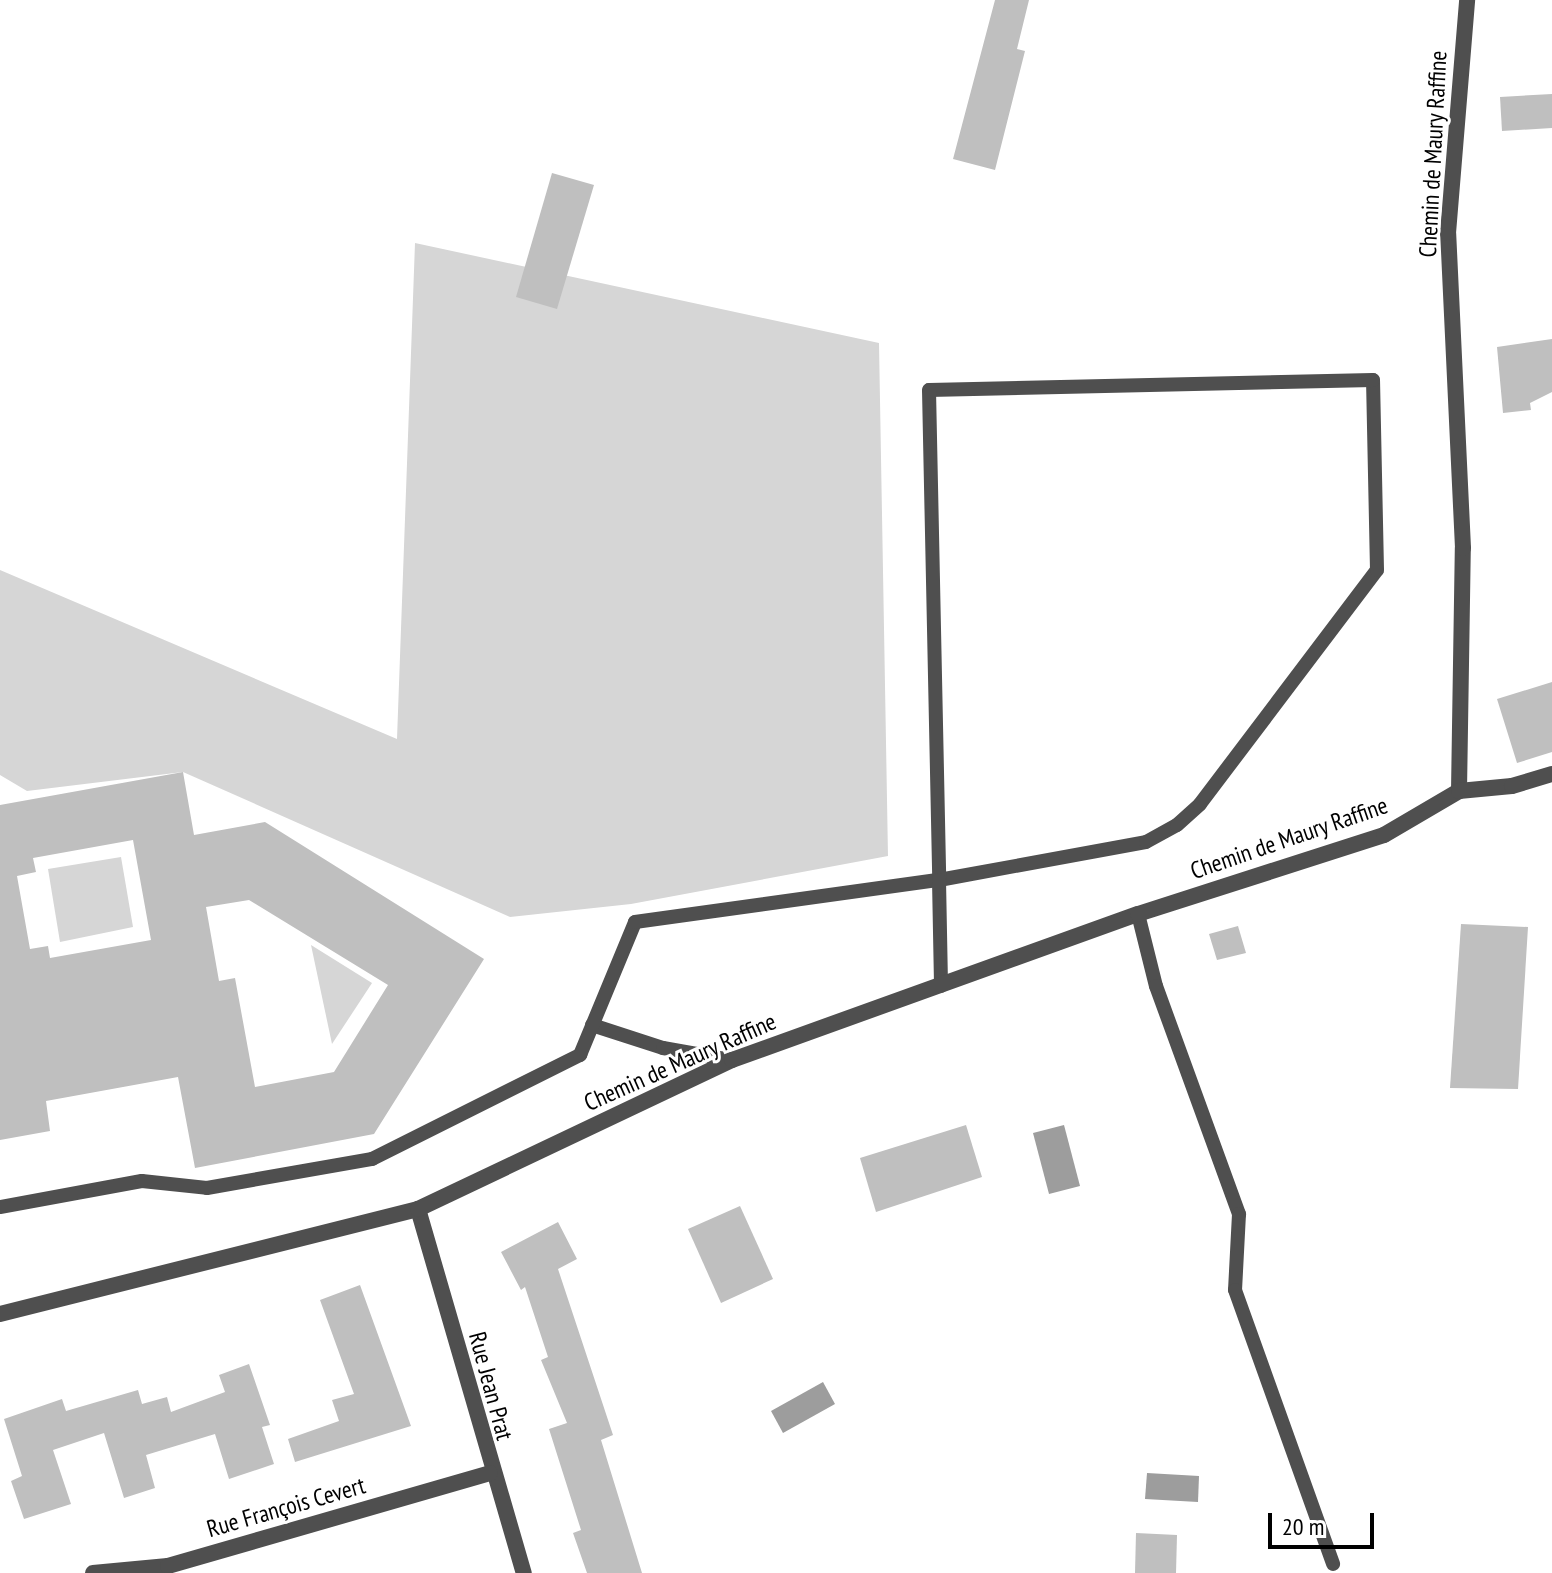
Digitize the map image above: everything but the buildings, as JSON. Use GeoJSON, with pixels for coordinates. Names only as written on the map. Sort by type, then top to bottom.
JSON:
{"type":"FeatureCollection","features":[{"type":"Feature","properties":{"kind":"street","name":"Chemin de Maury Raffine"},"geometry":{"type":"LineString","coordinates":[[1459,791],[1463,548],[1448,233],[1467,0]]}},
{"type":"Feature","properties":{"kind":"street","name":"Chemin de Maury Raffine"},"geometry":{"type":"LineString","coordinates":[[0,1314],[418,1209],[732,1060],[1138,914],[1384,835],[1459,791],[1512,786],[1552,774]]}},
{"type":"Feature","properties":{"kind":"street","name":"Rue Jean Prat"},"geometry":{"type":"LineString","coordinates":[[418,1209],[490,1473],[524,1573]]}},
{"type":"Feature","properties":{"kind":"street","name":"Rue François Cevert"},"geometry":{"type":"LineString","coordinates":[[93,1573],[168,1566],[490,1473]]}},
{"type":"Feature","properties":{"kind":"lane"},"geometry":{"type":"LineString","coordinates":[[0,1207],[142,1181],[207,1188],[372,1159],[580,1055],[635,922],[939,880],[1146,842],[1200,804],[1377,570],[1373,380],[929,390],[939,880],[941,986]]}},
{"type":"Feature","properties":{"kind":"lane"},"geometry":{"type":"LineString","coordinates":[[1138,914],[1156,986],[1239,1214],[1235,1290],[1333,1564]]}},
{"type":"Feature","properties":{"kind":"lane"},"geometry":{"type":"LineString","coordinates":[[592,1025],[663,1048],[732,1060]]}},
{"type":"Feature","properties":{"kind":"shaded area"},"geometry":{"type":"Polygon","coordinates":[[[415,243],[879,343],[888,856],[631,904],[510,917],[183,772],[27,791],[0,775],[0,570],[397,739],[415,243]]]}},
{"type":"Feature","properties":{"kind":"shaded area"},"geometry":{"type":"Polygon","coordinates":[[[121,857],[133,927],[60,942],[48,869],[121,857]]]}},
{"type":"Feature","properties":{"kind":"shaded area"},"geometry":{"type":"Polygon","coordinates":[[[311,945],[372,983],[332,1044],[311,945]]]}},
{"type":"Feature","properties":{"kind":"shaded area"},"geometry":{"type":"Polygon","coordinates":[[[1064,1125],[1080,1186],[1049,1194],[1033,1133],[1064,1125]]]}},
{"type":"Feature","properties":{"kind":"shaded area"},"geometry":{"type":"Polygon","coordinates":[[[823,1382],[835,1404],[783,1433],[771,1411],[823,1382]]]}},
{"type":"Feature","properties":{"kind":"shaded area"},"geometry":{"type":"Polygon","coordinates":[[[1147,1473],[1199,1476],[1198,1502],[1145,1499],[1147,1473]]]}}]}
